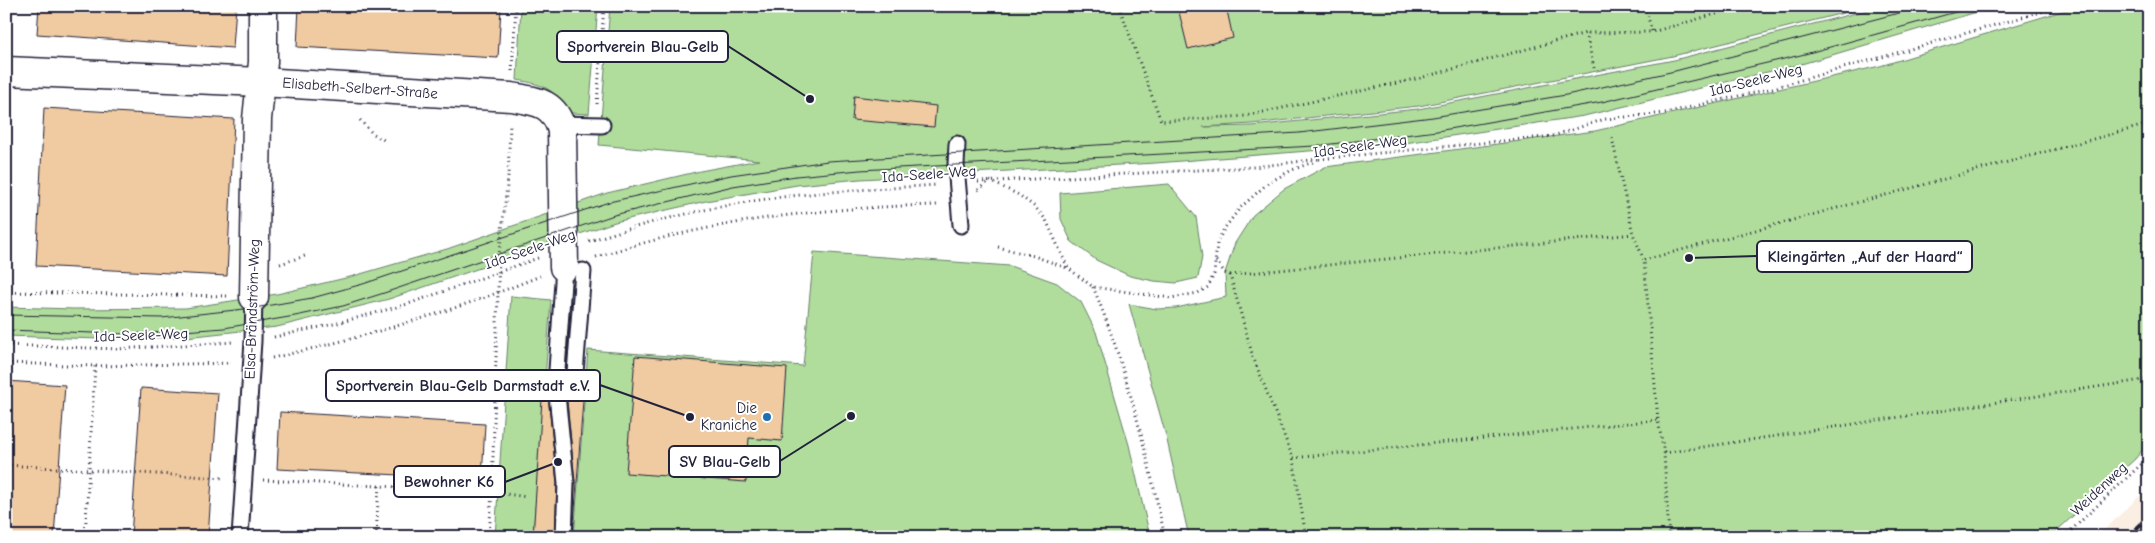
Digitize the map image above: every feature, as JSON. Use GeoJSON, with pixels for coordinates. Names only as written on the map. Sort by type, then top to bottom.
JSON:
{"type":"FeatureCollection","features":[{"type":"Feature","properties":{"kind":"street","name":"Elsa-Brändström-Weg"},"geometry":{"type":"LineString","coordinates":[[254,297],[257,119],[261,82],[263,6]]}},
{"type":"Feature","properties":{"kind":"street","name":"Elisabeth-Selbert-Straße"},"geometry":{"type":"LineString","coordinates":[[6,71],[261,82],[511,97],[540,102],[550,108],[560,124]]}},
{"type":"Feature","properties":{"kind":"street"},"geometry":{"type":"LineString","coordinates":[[560,124],[570,262]]}},
{"type":"Feature","properties":{"kind":"lane"},"geometry":{"type":"LineString","coordinates":[[560,124],[598,125]]}},
{"type":"Feature","properties":{"kind":"lane"},"geometry":{"type":"LineString","coordinates":[[957,144],[956,165],[961,225]]}},
{"type":"Feature","properties":{"kind":"lane"},"geometry":{"type":"LineString","coordinates":[[570,262],[574,386]]}},
{"type":"Feature","properties":{"kind":"lane"},"geometry":{"type":"LineString","coordinates":[[564,537],[566,483],[556,385],[570,262]]}},
{"type":"Feature","properties":{"kind":"lane","name":"Elsa-Brändström-Weg"},"geometry":{"type":"LineString","coordinates":[[240,537],[252,362],[254,297]]}},
{"type":"Feature","properties":{"kind":"path"},"geometry":{"type":"LineString","coordinates":[[489,537],[500,247],[508,177],[516,6]]}},
{"type":"Feature","properties":{"kind":"path"},"geometry":{"type":"LineString","coordinates":[[598,125],[604,6]]}},
{"type":"Feature","properties":{"kind":"path"},"geometry":{"type":"LineString","coordinates":[[1119,6],[1161,121],[1246,116],[1420,78],[1586,33],[1652,32],[1744,6]]}},
{"type":"Feature","properties":{"kind":"path"},"geometry":{"type":"LineString","coordinates":[[1645,6],[1652,32]]}},
{"type":"Feature","properties":{"kind":"path","name":"Ida-Seele-Weg"},"geometry":{"type":"LineString","coordinates":[[6,344],[118,349],[253,341],[334,324],[408,304],[499,271],[570,262],[631,227],[737,204],[801,195],[990,181],[1019,195],[1035,207],[1046,220],[1068,268],[1093,287],[1171,298],[1198,293],[1208,287],[1216,261],[1218,243],[1224,229],[1240,208],[1268,183],[1292,170],[1319,159],[1553,136],[1605,119],[1665,113],[1773,88],[2062,6]]}},
{"type":"Feature","properties":{"kind":"path"},"geometry":{"type":"LineString","coordinates":[[1586,33],[1594,68]]}},
{"type":"Feature","properties":{"kind":"path"},"geometry":{"type":"LineString","coordinates":[[360,120],[372,133],[384,140]]}},
{"type":"Feature","properties":{"kind":"path"},"geometry":{"type":"LineString","coordinates":[[1644,260],[2149,124]]}},
{"type":"Feature","properties":{"kind":"path"},"geometry":{"type":"LineString","coordinates":[[1612,138],[1633,234],[1644,260],[1658,420],[1664,452],[1669,537]]}},
{"type":"Feature","properties":{"kind":"path"},"geometry":{"type":"LineString","coordinates":[[6,363],[95,366],[252,362],[339,343],[396,327],[499,293],[570,262],[766,218],[836,209],[959,204],[990,181],[1254,166],[1319,159]]}},
{"type":"Feature","properties":{"kind":"path"},"geometry":{"type":"LineString","coordinates":[[1216,261],[1225,273],[1230,276],[1633,234]]}},
{"type":"Feature","properties":{"kind":"path"},"geometry":{"type":"LineString","coordinates":[[998,247],[1034,256],[1068,268]]}},
{"type":"Feature","properties":{"kind":"path"},"geometry":{"type":"LineString","coordinates":[[1230,276],[1253,357],[1293,458],[1306,537]]}},
{"type":"Feature","properties":{"kind":"path"},"geometry":{"type":"LineString","coordinates":[[1093,287],[1110,328],[1144,442],[1165,537]]}},
{"type":"Feature","properties":{"kind":"path"},"geometry":{"type":"LineString","coordinates":[[6,292],[254,297]]}},
{"type":"Feature","properties":{"kind":"path"},"geometry":{"type":"LineString","coordinates":[[85,537],[95,366]]}},
{"type":"Feature","properties":{"kind":"path"},"geometry":{"type":"LineString","coordinates":[[1664,452],[2149,379]]}},
{"type":"Feature","properties":{"kind":"path"},"geometry":{"type":"LineString","coordinates":[[1293,458],[1658,420]]}},
{"type":"Feature","properties":{"kind":"path","name":"Weidenweg"},"geometry":{"type":"LineString","coordinates":[[2064,537],[2149,457]]}},
{"type":"Feature","properties":{"kind":"path"},"geometry":{"type":"LineString","coordinates":[[376,537],[379,484]]}},
{"type":"Feature","properties":{"kind":"shaded area"},"geometry":{"type":"Polygon","coordinates":[[[2149,487],[2149,537],[2097,537],[2149,487]]]}},
{"type":"Feature","properties":{"kind":"green space"},"geometry":{"type":"Polygon","coordinates":[[[521,6],[598,6],[589,114],[571,113],[559,98],[548,89],[517,80],[521,6]]]}},
{"type":"Feature","properties":{"kind":"green space"},"geometry":{"type":"Polygon","coordinates":[[[610,6],[1871,6],[1673,56],[1419,106],[1251,124],[1203,127],[1252,126],[1418,109],[1674,60],[1883,6],[1997,6],[1805,63],[1584,116],[1398,144],[1156,163],[860,179],[797,185],[706,201],[615,222],[389,299],[277,327],[186,337],[100,339],[6,336],[6,307],[74,309],[186,308],[277,294],[350,277],[447,249],[607,193],[700,171],[759,160],[599,145],[610,6]]]}},
{"type":"Feature","properties":{"kind":"green space"},"geometry":{"type":"Polygon","coordinates":[[[2079,6],[2149,6],[2149,442],[2135,459],[2050,537],[1189,537],[1166,436],[1129,304],[1157,309],[1176,308],[1226,297],[1225,273],[1235,243],[1253,215],[1284,189],[1325,167],[1595,131],[1880,66],[2079,6]]]}},
{"type":"Feature","properties":{"kind":"green space"},"geometry":{"type":"Polygon","coordinates":[[[1169,184],[1196,217],[1202,257],[1198,278],[1176,283],[1130,276],[1096,260],[1071,241],[1061,219],[1060,193],[1169,184]]]}},
{"type":"Feature","properties":{"kind":"green space"},"geometry":{"type":"Polygon","coordinates":[[[814,252],[1010,266],[1057,283],[1081,302],[1096,332],[1129,445],[1150,537],[574,537],[588,350],[803,366],[814,252]]]}},
{"type":"Feature","properties":{"kind":"green space"},"geometry":{"type":"Polygon","coordinates":[[[511,296],[551,300],[533,537],[495,537],[511,296]]]}},
{"type":"Feature","properties":{"kind":"building"},"geometry":{"type":"Polygon","coordinates":[[[39,6],[236,6],[233,48],[37,34],[39,6]]]}},
{"type":"Feature","properties":{"kind":"building"},"geometry":{"type":"Polygon","coordinates":[[[299,6],[501,8],[498,58],[297,47],[299,6]]]}},
{"type":"Feature","properties":{"kind":"building"},"geometry":{"type":"Polygon","coordinates":[[[1203,6],[1226,6],[1233,38],[1188,49],[1179,12],[1203,6]]]}},
{"type":"Feature","properties":{"kind":"building"},"geometry":{"type":"Polygon","coordinates":[[[854,96],[936,106],[934,127],[852,120],[854,96]]]}},
{"type":"Feature","properties":{"kind":"building"},"geometry":{"type":"Polygon","coordinates":[[[44,108],[234,119],[227,276],[36,266],[44,108]]]}},
{"type":"Feature","properties":{"kind":"building"},"geometry":{"type":"Polygon","coordinates":[[[635,356],[787,368],[782,441],[749,438],[746,482],[626,473],[635,356]]]}},
{"type":"Feature","properties":{"kind":"building"},"geometry":{"type":"Polygon","coordinates":[[[6,381],[65,385],[54,537],[6,537],[6,381]]]}},
{"type":"Feature","properties":{"kind":"building"},"geometry":{"type":"Polygon","coordinates":[[[543,384],[547,384],[557,483],[555,537],[533,537],[543,384]]]}},
{"type":"Feature","properties":{"kind":"building"},"geometry":{"type":"Polygon","coordinates":[[[583,387],[573,537],[575,482],[566,391],[573,395],[578,395],[583,387]]]}},
{"type":"Feature","properties":{"kind":"building"},"geometry":{"type":"Polygon","coordinates":[[[141,388],[218,393],[208,537],[131,537],[141,388]]]}},
{"type":"Feature","properties":{"kind":"building"},"geometry":{"type":"Polygon","coordinates":[[[280,412],[485,424],[482,479],[277,469],[280,412]]]}},
{"type":"Feature","properties":{"kind":"tram line"},"geometry":{"type":"LineString","coordinates":[[6,315],[162,318],[254,308],[312,298],[363,284],[609,202],[731,175],[828,161],[1299,133],[1433,117],[1566,95],[1675,71],[1926,6]]}},
{"type":"Feature","properties":{"kind":"tram line"},"geometry":{"type":"LineString","coordinates":[[6,330],[123,334],[170,332],[224,328],[295,316],[343,306],[614,215],[733,186],[796,176],[860,170],[1315,146],[1437,131],[1602,102],[1805,54],[1977,6]]}},
{"type":"Feature","properties":{"kind":"railway"},"geometry":{"type":"LineString","coordinates":[[2127,537],[2149,517]]}},
{"type":"Feature","properties":{"kind":"place","name":"Sportverein Blau-Gelb"},"geometry":{"type":"Point","coordinates":[810,99]}},
{"type":"Feature","properties":{"kind":"place","name":"Kleingärten „Auf der Haard“"},"geometry":{"type":"Point","coordinates":[1689,258]}},
{"type":"Feature","properties":{"kind":"place","name":"SV Blau-Gelb"},"geometry":{"type":"Point","coordinates":[851,416]}},
{"type":"Feature","properties":{"kind":"place","name":"Sportverein Blau-Gelb Darmstadt e.V."},"geometry":{"type":"Point","coordinates":[690,417]}},
{"type":"Feature","properties":{"kind":"place","name":"Die Kraniche"},"geometry":{"type":"Point","coordinates":[767,417]}},
{"type":"Feature","properties":{"kind":"place","name":"Bewohner K6"},"geometry":{"type":"Point","coordinates":[558,462]}}]}
